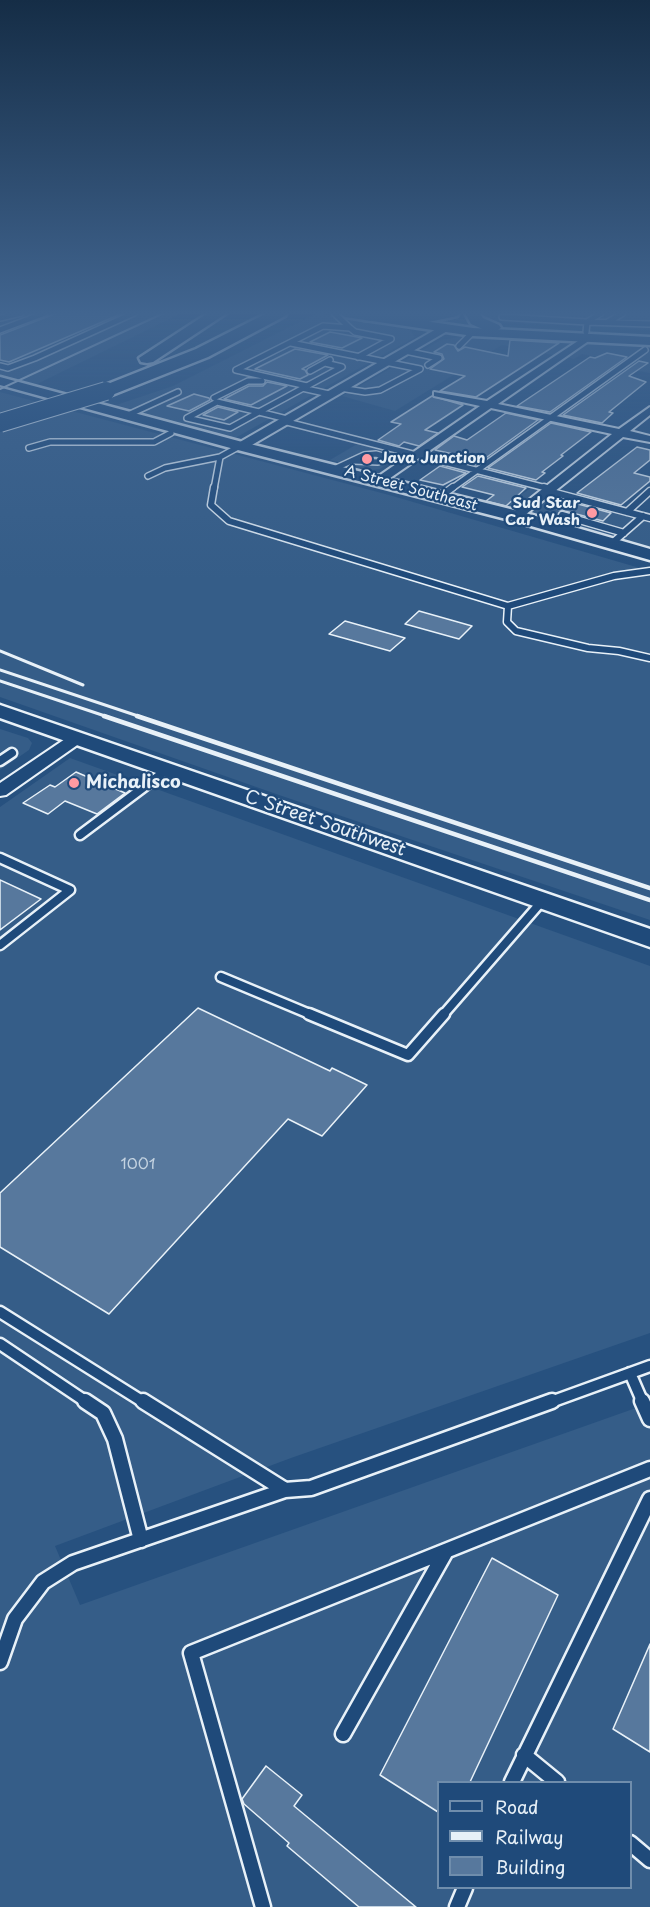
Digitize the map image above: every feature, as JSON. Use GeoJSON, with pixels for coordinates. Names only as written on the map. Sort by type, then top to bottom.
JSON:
{"type":"FeatureCollection","features":[{"type":"Feature","properties":{"kind":"highway"},"geometry":{"type":"LineString","coordinates":[[0,412],[39,402]]}},
{"type":"Feature","properties":{"kind":"highway"},"geometry":{"type":"LineString","coordinates":[[0,418],[50,402]]}},
{"type":"Feature","properties":{"kind":"highway"},"geometry":{"type":"LineString","coordinates":[[0,423],[57,402]]}},
{"type":"Feature","properties":{"kind":"main road","name":"A Street Southeast"},"geometry":{"type":"LineString","coordinates":[[52,402],[171,434],[219,445],[240,446]]}},
{"type":"Feature","properties":{"kind":"main road","name":"A Street Southeast"},"geometry":{"type":"LineString","coordinates":[[79,402],[240,446],[516,516],[617,538],[650,555]]}},
{"type":"Feature","properties":{"kind":"main road","name":"C Street Southwest"},"geometry":{"type":"LineString","coordinates":[[0,711],[650,938]]}},
{"type":"Feature","properties":{"kind":"street"},"geometry":{"type":"LineString","coordinates":[[240,446],[315,402]]}},
{"type":"Feature","properties":{"kind":"street"},"geometry":{"type":"LineString","coordinates":[[476,402],[650,439]]}},
{"type":"Feature","properties":{"kind":"street"},"geometry":{"type":"LineString","coordinates":[[379,480],[493,402]]}},
{"type":"Feature","properties":{"kind":"street"},"geometry":{"type":"LineString","coordinates":[[516,516],[650,410]]}},
{"type":"Feature","properties":{"kind":"street"},"geometry":{"type":"LineString","coordinates":[[2,788],[78,738]]}},
{"type":"Feature","properties":{"kind":"lane"},"geometry":{"type":"LineString","coordinates":[[128,415],[156,402]]}},
{"type":"Feature","properties":{"kind":"lane"},"geometry":{"type":"LineString","coordinates":[[212,402],[187,418],[230,428],[277,402]]}},
{"type":"Feature","properties":{"kind":"lane"},"geometry":{"type":"LineString","coordinates":[[222,402],[646,517]]}},
{"type":"Feature","properties":{"kind":"lane"},"geometry":{"type":"LineString","coordinates":[[441,496],[570,402]]}},
{"type":"Feature","properties":{"kind":"lane"},"geometry":{"type":"LineString","coordinates":[[28,448],[50,442],[154,442],[171,434]]}},
{"type":"Feature","properties":{"kind":"lane"},"geometry":{"type":"LineString","coordinates":[[148,476],[165,468],[219,457],[240,446]]}},
{"type":"Feature","properties":{"kind":"lane"},"geometry":{"type":"LineString","coordinates":[[334,468],[354,461],[370,464],[378,462],[382,456],[405,462]]}},
{"type":"Feature","properties":{"kind":"lane"},"geometry":{"type":"LineString","coordinates":[[219,457],[211,506],[229,521],[508,606],[614,576],[650,571]]}},
{"type":"Feature","properties":{"kind":"lane"},"geometry":{"type":"LineString","coordinates":[[627,512],[650,491]]}},
{"type":"Feature","properties":{"kind":"lane"},"geometry":{"type":"LineString","coordinates":[[561,515],[617,538],[646,517]]}},
{"type":"Feature","properties":{"kind":"lane"},"geometry":{"type":"LineString","coordinates":[[508,606],[507,622],[516,631],[588,648],[619,651],[650,658]]}},
{"type":"Feature","properties":{"kind":"lane"},"geometry":{"type":"LineString","coordinates":[[0,748],[12,753],[0,761]]}},
{"type":"Feature","properties":{"kind":"lane"},"geometry":{"type":"LineString","coordinates":[[81,835],[168,769]]}},
{"type":"Feature","properties":{"kind":"lane"},"geometry":{"type":"LineString","coordinates":[[0,858],[70,890],[0,945]]}},
{"type":"Feature","properties":{"kind":"lane"},"geometry":{"type":"LineString","coordinates":[[221,977],[408,1055],[543,900]]}},
{"type":"Feature","properties":{"kind":"lane"},"geometry":{"type":"LineString","coordinates":[[0,1312],[285,1490]]}},
{"type":"Feature","properties":{"kind":"lane"},"geometry":{"type":"LineString","coordinates":[[0,1344],[103,1413],[115,1439],[141,1540]]}},
{"type":"Feature","properties":{"kind":"lane"},"geometry":{"type":"LineString","coordinates":[[0,1662],[15,1619],[43,1582],[73,1563],[285,1490],[311,1488],[650,1366]]}},
{"type":"Feature","properties":{"kind":"lane"},"geometry":{"type":"LineString","coordinates":[[630,1373],[650,1419]]}},
{"type":"Feature","properties":{"kind":"lane"},"geometry":{"type":"LineString","coordinates":[[263,1907],[191,1653],[650,1469]]}},
{"type":"Feature","properties":{"kind":"lane"},"geometry":{"type":"LineString","coordinates":[[512,1781],[650,1499]]}},
{"type":"Feature","properties":{"kind":"lane"},"geometry":{"type":"LineString","coordinates":[[343,1734],[446,1551]]}},
{"type":"Feature","properties":{"kind":"lane"},"geometry":{"type":"LineString","coordinates":[[524,1755],[556,1781]]}},
{"type":"Feature","properties":{"kind":"lane"},"geometry":{"type":"LineString","coordinates":[[632,1846],[650,1860]]}},
{"type":"Feature","properties":{"kind":"lane"},"geometry":{"type":"LineString","coordinates":[[457,1907],[464,1889]]}},
{"type":"Feature","properties":{"kind":"shaded area"},"geometry":{"type":"Polygon","coordinates":[[[0,402],[38,402],[389,495],[650,571],[650,920],[279,795],[0,697],[0,402]]]}},
{"type":"Feature","properties":{"kind":"shaded area"},"geometry":{"type":"Polygon","coordinates":[[[125,402],[299,402],[237,437],[223,437],[110,407],[125,402]]]}},
{"type":"Feature","properties":{"kind":"shaded area"},"geometry":{"type":"Polygon","coordinates":[[[363,402],[410,402],[395,411],[363,402]]]}},
{"type":"Feature","properties":{"kind":"shaded area"},"geometry":{"type":"Polygon","coordinates":[[[364,440],[407,450],[380,469],[372,470],[330,460],[364,440]]]}},
{"type":"Feature","properties":{"kind":"shaded area"},"geometry":{"type":"Polygon","coordinates":[[[535,485],[650,513],[650,549],[505,506],[535,485]]]}},
{"type":"Feature","properties":{"kind":"shaded area"},"geometry":{"type":"Polygon","coordinates":[[[0,729],[28,738],[32,743],[29,750],[0,770],[0,729]]]}},
{"type":"Feature","properties":{"kind":"shaded area"},"geometry":{"type":"Polygon","coordinates":[[[70,758],[650,966],[650,1333],[291,1458],[55,1546],[80,1605],[650,1403],[650,1907],[0,1907],[0,807],[70,758]]]}},
{"type":"Feature","properties":{"kind":"building"},"geometry":{"type":"Polygon","coordinates":[[[176,402],[206,402],[189,411],[167,406],[176,402]]]}},
{"type":"Feature","properties":{"kind":"building"},"geometry":{"type":"Polygon","coordinates":[[[237,402],[257,402],[251,405],[237,402]]]}},
{"type":"Feature","properties":{"kind":"building"},"geometry":{"type":"Polygon","coordinates":[[[423,402],[453,402],[463,405],[425,430],[438,433],[419,446],[404,442],[399,446],[378,440],[401,424],[391,422],[423,402]]]}},
{"type":"Feature","properties":{"kind":"building"},"geometry":{"type":"Polygon","coordinates":[[[523,402],[564,402],[550,412],[517,406],[523,402]]]}},
{"type":"Feature","properties":{"kind":"building"},"geometry":{"type":"Polygon","coordinates":[[[581,402],[621,402],[609,412],[613,413],[602,423],[563,415],[581,402]]]}},
{"type":"Feature","properties":{"kind":"building"},"geometry":{"type":"Polygon","coordinates":[[[218,407],[238,412],[224,420],[203,415],[218,407]]]}},
{"type":"Feature","properties":{"kind":"building"},"geometry":{"type":"Polygon","coordinates":[[[506,413],[538,420],[476,465],[447,458],[453,454],[435,450],[454,436],[467,440],[506,413]]]}},
{"type":"Feature","properties":{"kind":"building"},"geometry":{"type":"Polygon","coordinates":[[[551,423],[591,432],[561,455],[563,456],[542,472],[545,473],[536,480],[488,468],[551,423]]]}},
{"type":"Feature","properties":{"kind":"building"},"geometry":{"type":"Polygon","coordinates":[[[637,447],[650,450],[650,460],[634,473],[650,477],[650,481],[621,505],[577,493],[637,447]]]}},
{"type":"Feature","properties":{"kind":"building"},"geometry":{"type":"Polygon","coordinates":[[[440,466],[466,473],[443,485],[420,480],[440,466]]]}},
{"type":"Feature","properties":{"kind":"building"},"geometry":{"type":"Polygon","coordinates":[[[478,476],[526,488],[506,506],[486,501],[494,495],[462,487],[478,476]]]}},
{"type":"Feature","properties":{"kind":"building","name":"Sud Star Car Wash"},"geometry":{"type":"Polygon","coordinates":[[[567,501],[611,513],[603,521],[557,509],[567,501]]]}},
{"type":"Feature","properties":{"kind":"building"},"geometry":{"type":"Polygon","coordinates":[[[419,611],[472,626],[459,639],[405,624],[419,611]]]}},
{"type":"Feature","properties":{"kind":"building"},"geometry":{"type":"Polygon","coordinates":[[[345,621],[405,638],[390,651],[329,634],[345,621]]]}},
{"type":"Feature","properties":{"kind":"building"},"geometry":{"type":"Polygon","coordinates":[[[76,772],[125,793],[97,814],[65,801],[48,814],[23,803],[50,785],[55,787],[76,772]]]}},
{"type":"Feature","properties":{"kind":"building"},"geometry":{"type":"Polygon","coordinates":[[[0,880],[41,899],[0,930],[0,880]]]}},
{"type":"Feature","properties":{"kind":"building"},"geometry":{"type":"Polygon","coordinates":[[[198,1008],[330,1071],[332,1068],[367,1085],[322,1136],[288,1119],[109,1314],[0,1247],[0,1193],[198,1008]]]}},
{"type":"Feature","properties":{"kind":"building"},"geometry":{"type":"Polygon","coordinates":[[[492,1558],[558,1595],[470,1781],[437,1781],[437,1811],[380,1775],[492,1558]]]}},
{"type":"Feature","properties":{"kind":"building"},"geometry":{"type":"Polygon","coordinates":[[[650,1644],[650,1752],[613,1729],[650,1644]]]}},
{"type":"Feature","properties":{"kind":"building"},"geometry":{"type":"Polygon","coordinates":[[[266,1766],[302,1795],[294,1806],[416,1907],[359,1907],[287,1846],[289,1843],[244,1804],[242,1799],[266,1766]]]}},
{"type":"Feature","properties":{"kind":"railway"},"geometry":{"type":"LineString","coordinates":[[0,651],[83,685]]}},
{"type":"Feature","properties":{"kind":"railway"},"geometry":{"type":"LineString","coordinates":[[0,670],[141,717]]}},
{"type":"Feature","properties":{"kind":"railway"},"geometry":{"type":"LineString","coordinates":[[0,681],[108,717]]}},
{"type":"Feature","properties":{"kind":"railway"},"geometry":{"type":"LineString","coordinates":[[104,716],[650,900]]}},
{"type":"Feature","properties":{"kind":"railway"},"geometry":{"type":"LineString","coordinates":[[137,716],[650,888]]}},
{"type":"Feature","properties":{"kind":"place","name":"Java Junction"},"geometry":{"type":"Point","coordinates":[367,459]}},
{"type":"Feature","properties":{"kind":"place","name":"Sud Star Car Wash"},"geometry":{"type":"Point","coordinates":[592,513]}},
{"type":"Feature","properties":{"kind":"place","name":"Michalisco"},"geometry":{"type":"Point","coordinates":[74,783]}}]}
